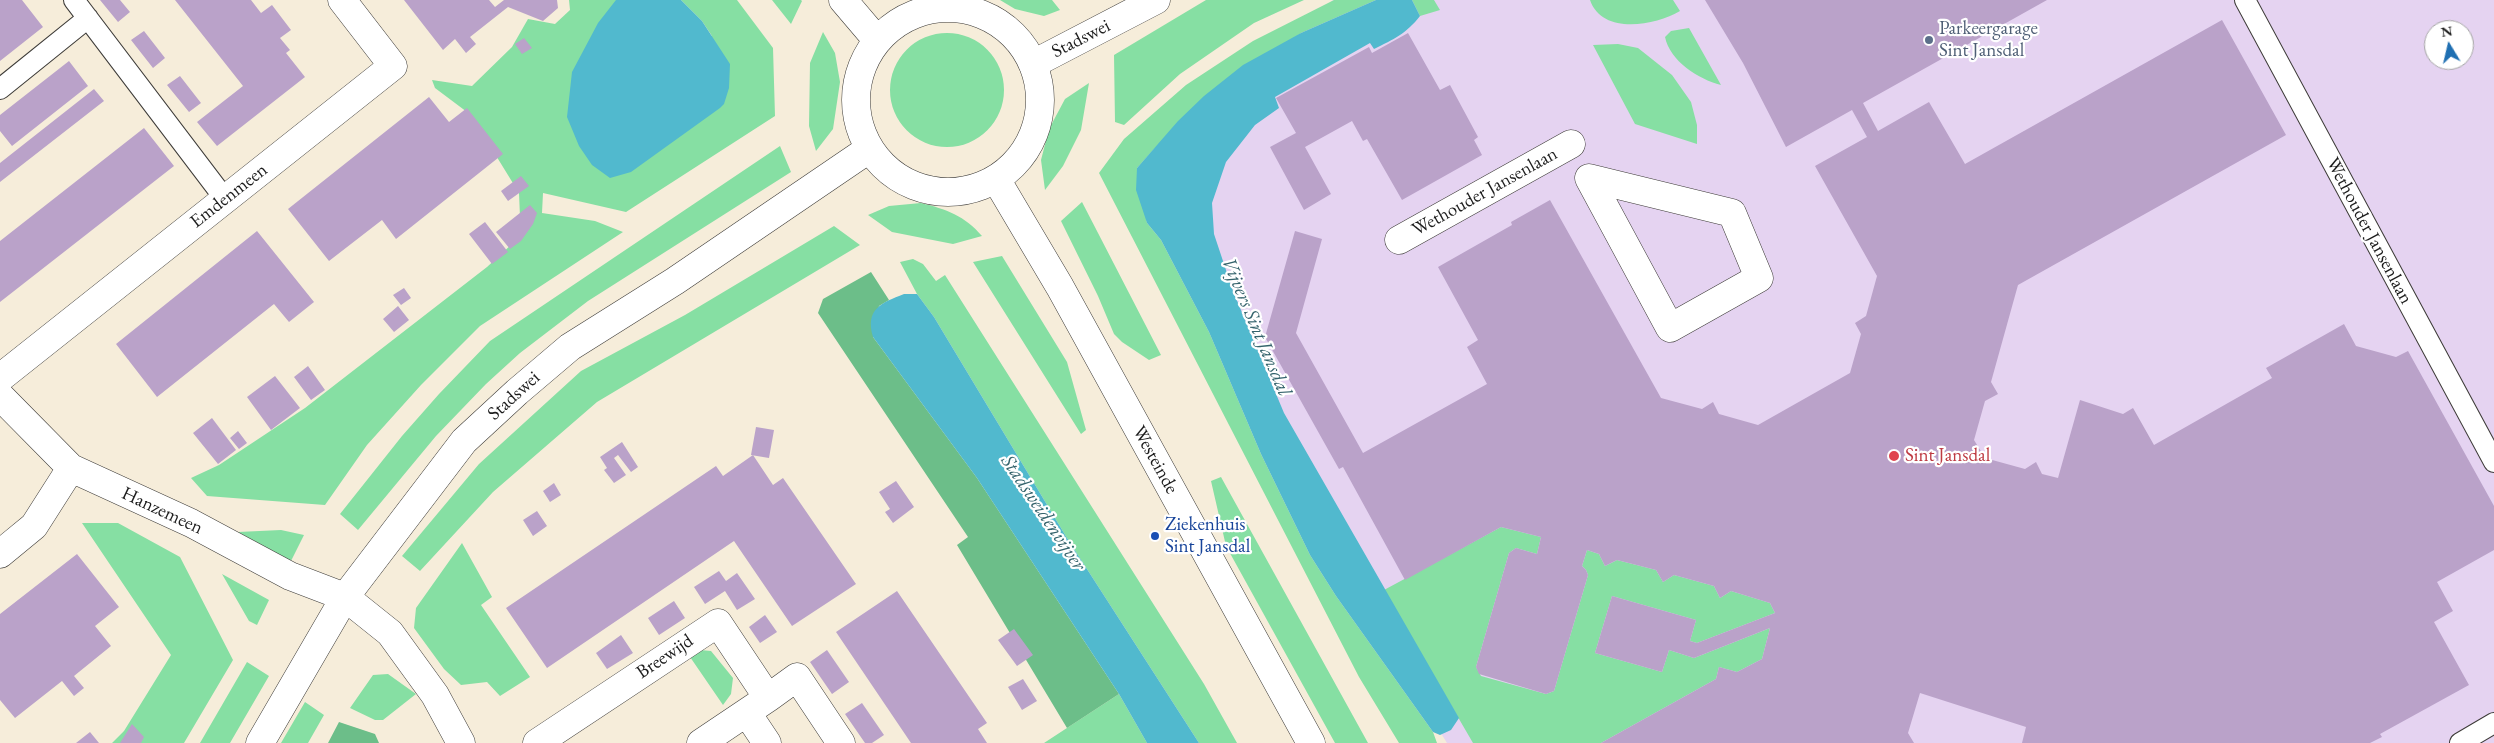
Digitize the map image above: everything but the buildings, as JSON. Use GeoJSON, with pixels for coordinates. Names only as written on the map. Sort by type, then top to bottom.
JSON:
{"type":"FeatureCollection","features":[{"type":"Feature","properties":{"kind":"street","name":"Emdenmeen"},"geometry":{"type":"LineString","coordinates":[[0,378],[394,66],[342,0]]}},
{"type":"Feature","properties":{"kind":"street"},"geometry":{"type":"LineString","coordinates":[[843,0],[878,40]]}},
{"type":"Feature","properties":{"kind":"street","name":"Stadswei"},"geometry":{"type":"LineString","coordinates":[[1033,64],[1156,0]]}},
{"type":"Feature","properties":{"kind":"street"},"geometry":{"type":"LineString","coordinates":[[949,7],[975,12],[999,23],[1019,41],[1033,64],[1040,96],[1036,128],[1020,157],[996,179],[969,190],[940,192],[912,186],[888,170],[869,149],[857,122],[855,92],[862,64],[878,40],[898,22],[922,11],[949,7]]}},
{"type":"Feature","properties":{"kind":"street","name":"Wethouder Jansenlaan"},"geometry":{"type":"LineString","coordinates":[[1399,240],[1571,144]]}},
{"type":"Feature","properties":{"kind":"street","name":"Stadswei"},"geometry":{"type":"LineString","coordinates":[[260,743],[345,597],[464,441],[570,347],[675,281],[869,149]]}},
{"type":"Feature","properties":{"kind":"street"},"geometry":{"type":"LineString","coordinates":[[1589,178],[1732,213],[1759,278],[1670,328],[1589,178]]}},
{"type":"Feature","properties":{"kind":"street","name":"Westeinde"},"geometry":{"type":"LineString","coordinates":[[996,179],[1060,287],[1311,743]]}},
{"type":"Feature","properties":{"kind":"street","name":"Hanzemeen"},"geometry":{"type":"LineString","coordinates":[[0,396],[71,468],[191,523],[290,576],[345,597]]}},
{"type":"Feature","properties":{"kind":"street"},"geometry":{"type":"LineString","coordinates":[[0,554],[34,526],[71,468]]}},
{"type":"Feature","properties":{"kind":"street"},"geometry":{"type":"LineString","coordinates":[[345,597],[390,633],[435,695],[460,743]]}},
{"type":"Feature","properties":{"kind":"street","name":"Breewijd"},"geometry":{"type":"LineString","coordinates":[[537,743],[718,623],[757,706],[767,743]]}},
{"type":"Feature","properties":{"kind":"street"},"geometry":{"type":"LineString","coordinates":[[701,743],[797,677],[841,743]]}},
{"type":"Feature","properties":{"kind":"lane"},"geometry":{"type":"LineString","coordinates":[[74,0],[225,199]]}},
{"type":"Feature","properties":{"kind":"lane","name":"Wethouder Jansenlaan"},"geometry":{"type":"LineString","coordinates":[[2245,0],[2494,462]]}},
{"type":"Feature","properties":{"kind":"lane"},"geometry":{"type":"LineString","coordinates":[[0,89],[88,18]]}},
{"type":"Feature","properties":{"kind":"lane"},"geometry":{"type":"LineString","coordinates":[[2468,741],[2494,723]]}},
{"type":"Feature","properties":{"kind":"shaded area","name":"Sint Jansdal"},"geometry":{"type":"Polygon","coordinates":[[[1333,0],[2494,0],[2494,743],[1447,743],[1421,701],[1165,211],[1259,71],[1333,0]]]}},
{"type":"Feature","properties":{"kind":"green space"},"geometry":{"type":"Polygon","coordinates":[[[569,0],[616,0],[712,36],[702,21],[681,0],[737,0],[773,48],[775,116],[626,212],[543,193],[542,213],[595,221],[623,232],[480,326],[421,385],[367,445],[325,505],[207,496],[191,478],[219,465],[305,408],[487,267],[512,244],[520,217],[519,193],[471,115],[435,88],[432,80],[472,86],[512,47],[528,19],[555,24],[570,10],[569,0]]]}},
{"type":"Feature","properties":{"kind":"green space"},"geometry":{"type":"Polygon","coordinates":[[[772,0],[802,1],[791,24],[772,0]]]}},
{"type":"Feature","properties":{"kind":"green space"},"geometry":{"type":"Polygon","coordinates":[[[1000,0],[1052,0],[1060,10],[1044,16],[1015,9],[1000,0]]]}},
{"type":"Feature","properties":{"kind":"green space"},"geometry":{"type":"Polygon","coordinates":[[[1206,0],[1304,0],[1254,23],[1180,74],[1124,125],[1115,122],[1114,55],[1206,0]]]}},
{"type":"Feature","properties":{"kind":"green space"},"geometry":{"type":"Polygon","coordinates":[[[1334,0],[1376,0],[1301,33],[1154,149],[1137,168],[1147,223],[1161,240],[1209,332],[1261,454],[1310,555],[1336,596],[1433,732],[1437,743],[1399,743],[1359,677],[1099,173],[1124,139],[1186,85],[1253,41],[1334,0]]]}},
{"type":"Feature","properties":{"kind":"green space"},"geometry":{"type":"Polygon","coordinates":[[[1412,0],[1434,0],[1440,10],[1420,16],[1412,0]]]}},
{"type":"Feature","properties":{"kind":"green space"},"geometry":{"type":"Polygon","coordinates":[[[1590,0],[1673,0],[1680,11],[1657,21],[1630,24],[1617,23],[1605,19],[1596,11],[1590,0]]]}},
{"type":"Feature","properties":{"kind":"green space"},"geometry":{"type":"Polygon","coordinates":[[[1689,28],[1721,85],[1694,74],[1679,61],[1668,46],[1665,37],[1671,31],[1689,28]]]}},
{"type":"Feature","properties":{"kind":"green space"},"geometry":{"type":"Polygon","coordinates":[[[823,32],[835,53],[840,82],[833,129],[816,151],[809,126],[810,63],[823,32]]]}},
{"type":"Feature","properties":{"kind":"green space"},"geometry":{"type":"Polygon","coordinates":[[[947,33],[969,37],[979,42],[995,58],[1000,68],[1004,90],[1000,112],[995,122],[979,138],[969,143],[947,147],[925,143],[915,138],[899,122],[894,112],[890,90],[894,68],[899,58],[915,42],[925,37],[947,33]]]}},
{"type":"Feature","properties":{"kind":"green space"},"geometry":{"type":"Polygon","coordinates":[[[1618,44],[1638,48],[1672,75],[1691,102],[1697,125],[1697,144],[1635,124],[1593,45],[1618,44]]]}},
{"type":"Feature","properties":{"kind":"green space"},"geometry":{"type":"Polygon","coordinates":[[[1089,83],[1081,130],[1063,166],[1045,190],[1041,160],[1049,129],[1065,99],[1089,83]]]}},
{"type":"Feature","properties":{"kind":"green space"},"geometry":{"type":"Polygon","coordinates":[[[780,146],[791,172],[588,301],[520,353],[486,384],[436,436],[358,530],[340,514],[402,436],[490,341],[780,146]]]}},
{"type":"Feature","properties":{"kind":"green space"},"geometry":{"type":"Polygon","coordinates":[[[1082,202],[1161,355],[1149,360],[1122,342],[1114,334],[1098,296],[1061,221],[1082,202]]]}},
{"type":"Feature","properties":{"kind":"green space"},"geometry":{"type":"Polygon","coordinates":[[[921,203],[962,218],[982,236],[953,244],[892,232],[868,215],[889,206],[921,203]]]}},
{"type":"Feature","properties":{"kind":"green space"},"geometry":{"type":"Polygon","coordinates":[[[834,226],[860,245],[597,402],[493,492],[420,571],[402,556],[479,464],[581,371],[685,315],[834,226]]]}},
{"type":"Feature","properties":{"kind":"green space"},"geometry":{"type":"Polygon","coordinates":[[[1002,256],[1067,362],[1086,430],[1081,434],[973,262],[1002,256]]]}},
{"type":"Feature","properties":{"kind":"green space"},"geometry":{"type":"Polygon","coordinates":[[[913,259],[923,264],[936,281],[945,275],[1204,684],[1237,743],[1199,743],[1067,538],[934,317],[917,294],[900,262],[913,259]]]}},
{"type":"Feature","properties":{"kind":"green space"},"geometry":{"type":"Polygon","coordinates":[[[871,272],[889,300],[879,306],[873,337],[977,478],[1119,694],[1067,728],[957,545],[968,537],[818,313],[823,299],[871,272]]]}},
{"type":"Feature","properties":{"kind":"green space"},"geometry":{"type":"Polygon","coordinates":[[[1221,477],[1368,743],[1335,743],[1226,546],[1211,481],[1221,477]]]}},
{"type":"Feature","properties":{"kind":"green space"},"geometry":{"type":"Polygon","coordinates":[[[82,523],[118,523],[180,557],[233,660],[184,743],[112,743],[124,731],[171,655],[82,523]]]}},
{"type":"Feature","properties":{"kind":"green space"},"geometry":{"type":"Polygon","coordinates":[[[1501,527],[1541,537],[1537,554],[1516,548],[1509,553],[1476,667],[1481,676],[1546,694],[1554,691],[1588,575],[1582,566],[1587,550],[1599,554],[1605,566],[1617,560],[1656,570],[1663,582],[1674,575],[1714,586],[1720,598],[1731,591],[1770,603],[1775,613],[1697,643],[1690,641],[1696,620],[1612,596],[1595,653],[1662,672],[1669,650],[1694,658],[1770,628],[1762,659],[1737,672],[1719,667],[1716,679],[1601,743],[1473,743],[1384,590],[1501,527]]]}},
{"type":"Feature","properties":{"kind":"green space"},"geometry":{"type":"Polygon","coordinates":[[[281,530],[304,535],[291,561],[238,532],[281,530]]]}},
{"type":"Feature","properties":{"kind":"green space"},"geometry":{"type":"Polygon","coordinates":[[[462,543],[492,597],[481,605],[530,677],[500,696],[487,682],[461,685],[444,669],[414,628],[416,608],[462,543]]]}},
{"type":"Feature","properties":{"kind":"green space"},"geometry":{"type":"Polygon","coordinates":[[[222,574],[269,600],[257,625],[249,621],[222,574]]]}},
{"type":"Feature","properties":{"kind":"green space"},"geometry":{"type":"Polygon","coordinates":[[[700,650],[711,651],[733,678],[731,694],[723,705],[688,654],[700,650]]]}},
{"type":"Feature","properties":{"kind":"green space"},"geometry":{"type":"Polygon","coordinates":[[[247,662],[269,676],[230,743],[200,743],[247,662]]]}},
{"type":"Feature","properties":{"kind":"green space"},"geometry":{"type":"Polygon","coordinates":[[[388,674],[416,694],[383,720],[375,720],[350,708],[373,675],[388,674]]]}},
{"type":"Feature","properties":{"kind":"green space"},"geometry":{"type":"Polygon","coordinates":[[[1119,694],[1147,743],[1044,743],[1119,694]]]}},
{"type":"Feature","properties":{"kind":"green space"},"geometry":{"type":"Polygon","coordinates":[[[305,702],[324,715],[308,743],[281,743],[305,702]]]}},
{"type":"Feature","properties":{"kind":"green space"},"geometry":{"type":"Polygon","coordinates":[[[339,722],[375,734],[379,743],[328,743],[339,722]]]}},
{"type":"Feature","properties":{"kind":"water"},"geometry":{"type":"Polygon","coordinates":[[[616,0],[681,0],[702,21],[730,64],[729,88],[724,104],[720,108],[631,172],[610,178],[592,165],[579,146],[567,117],[572,72],[598,23],[616,0]]]}},
{"type":"Feature","properties":{"kind":"water"},"geometry":{"type":"Polygon","coordinates":[[[1376,0],[1412,0],[1420,16],[1405,32],[1394,39],[1374,49],[1370,43],[1275,97],[1279,108],[1255,125],[1226,162],[1212,203],[1214,234],[1233,291],[1284,413],[1459,718],[1451,730],[1440,735],[1433,732],[1336,596],[1310,555],[1261,454],[1209,332],[1161,240],[1147,223],[1136,190],[1137,168],[1178,121],[1204,96],[1243,65],[1301,33],[1376,0]]]}},
{"type":"Feature","properties":{"kind":"water","name":"Stadsweidenvijver"},"geometry":{"type":"Polygon","coordinates":[[[904,294],[917,294],[934,317],[1067,538],[1199,743],[1147,743],[1119,694],[977,478],[873,337],[871,320],[873,313],[882,304],[904,294]]]}},
{"type":"Feature","properties":{"kind":"place","name":"Parkeergarage Sint Jansdal"},"geometry":{"type":"Point","coordinates":[1929,40]}},
{"type":"Feature","properties":{"kind":"place","name":"Sint Jansdal"},"geometry":{"type":"Point","coordinates":[1894,456]}},
{"type":"Feature","properties":{"kind":"place","name":"Ziekenhuis Sint Jansdal"},"geometry":{"type":"Point","coordinates":[1155,536]}},
{"type":"Feature","properties":{"kind":"water label","name":"Vijvers Sint Jansdal"},"geometry":{"type":"Point","coordinates":[1256,327]}}]}
